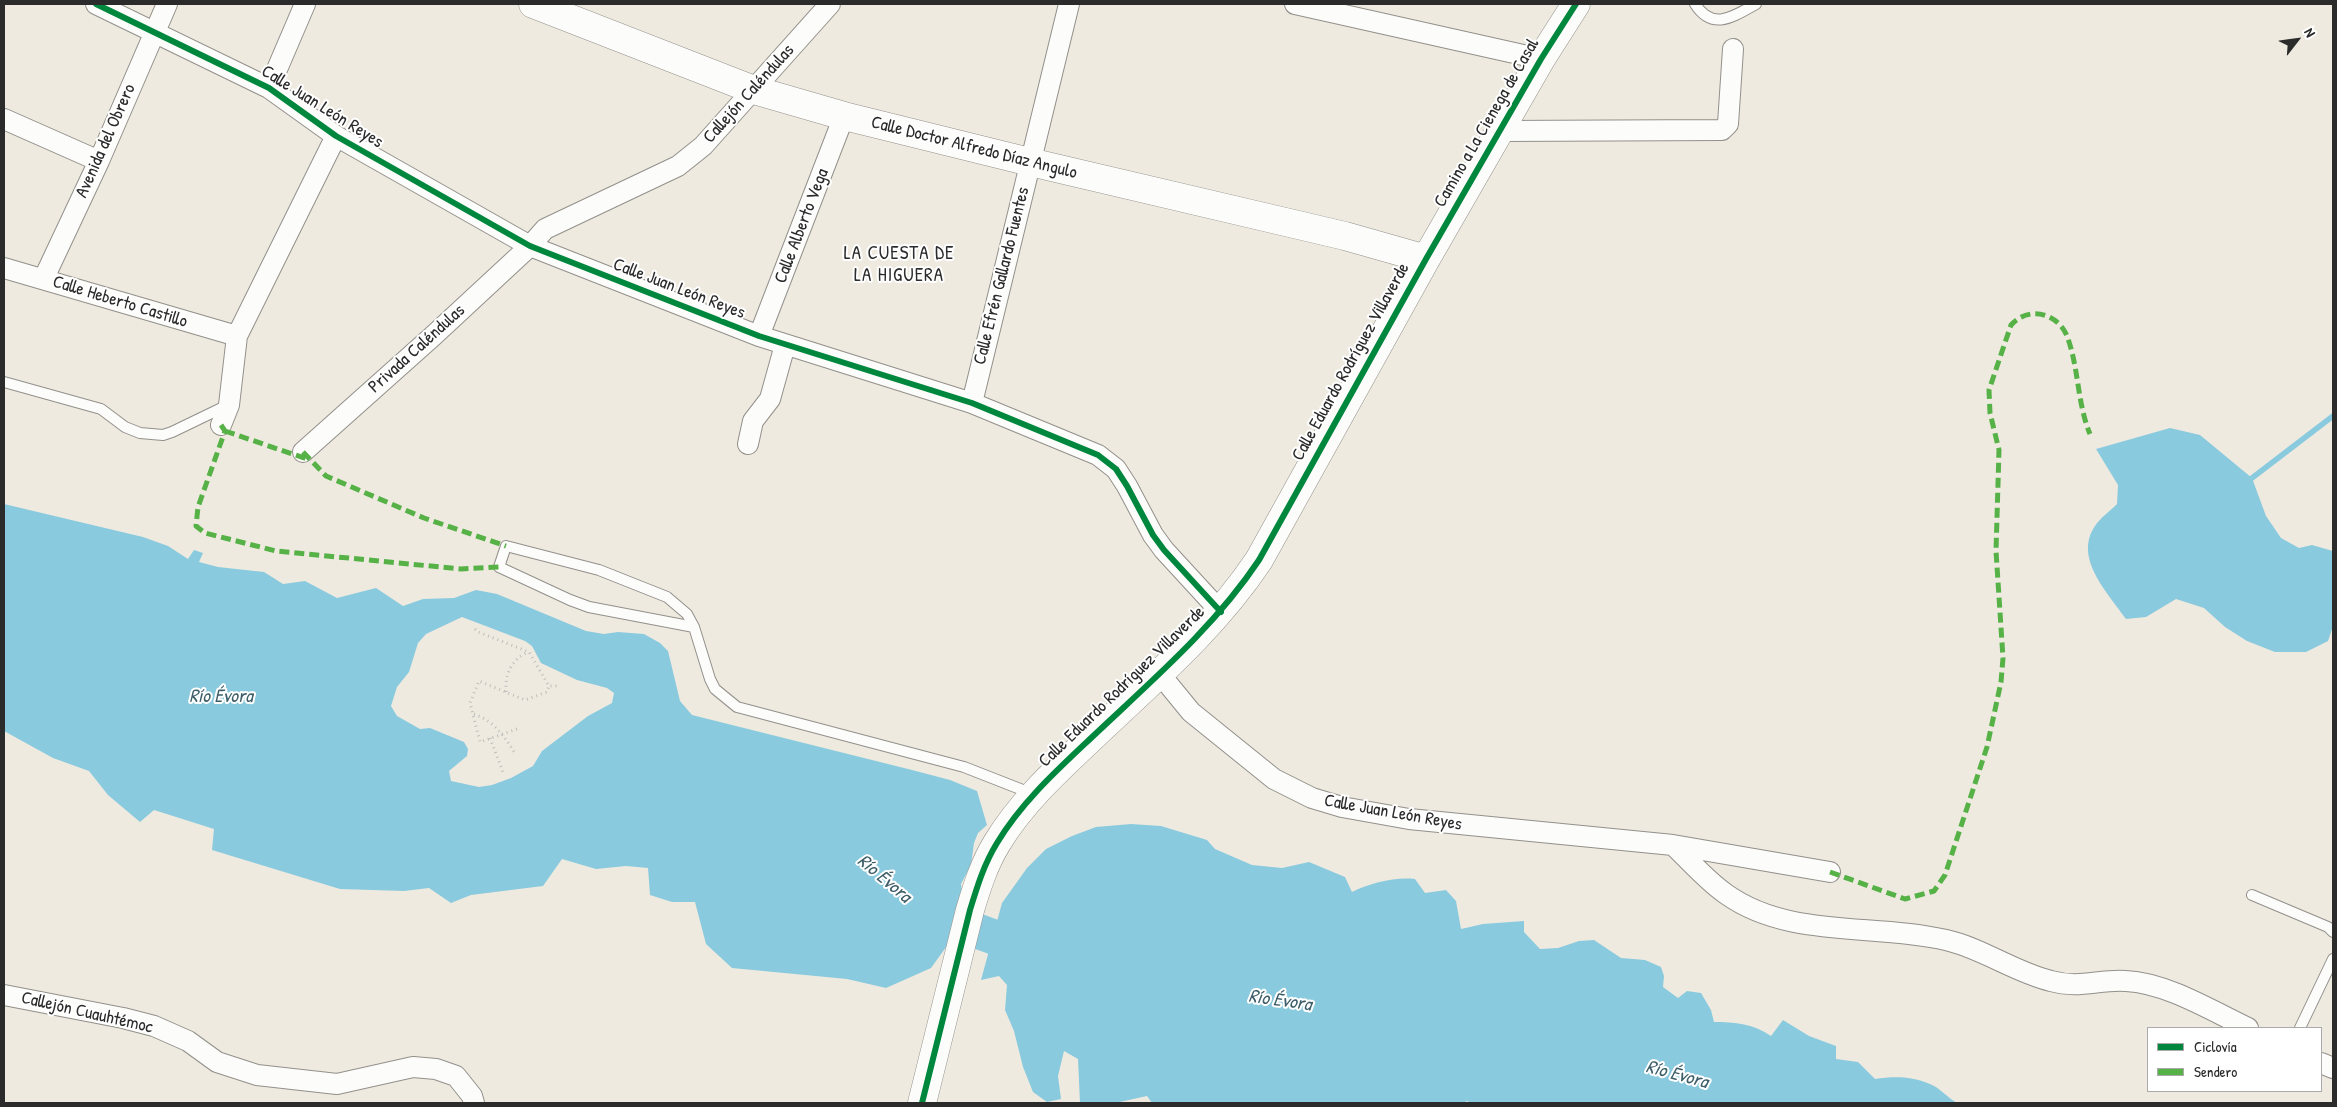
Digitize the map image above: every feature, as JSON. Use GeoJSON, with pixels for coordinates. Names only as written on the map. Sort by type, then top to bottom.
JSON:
{"type":"FeatureCollection","features":[{"type":"Feature","properties":{"kind":"street","name":"Calle Juan León Reyes"},"geometry":{"type":"LineString","coordinates":[[96,4],[269,88],[336,136],[530,246],[759,336],[972,403],[1108,461],[1128,486],[1153,535],[1164,550],[1221,612]]}},
{"type":"Feature","properties":{"kind":"street","name":"Avenida del Obrero"},"geometry":{"type":"LineString","coordinates":[[44,278],[99,161],[167,4]]}},
{"type":"Feature","properties":{"kind":"street"},"geometry":{"type":"LineString","coordinates":[[269,88],[305,4]]}},
{"type":"Feature","properties":{"kind":"street","name":"Calle Doctor Alfredo Díaz Angulo"},"geometry":{"type":"LineString","coordinates":[[533,4],[754,90],[844,116],[1345,236],[1426,259]]}},
{"type":"Feature","properties":{"kind":"street","name":"Callejón Caléndulas"},"geometry":{"type":"LineString","coordinates":[[530,246],[545,229],[678,166],[703,146],[720,130],[830,4]]}},
{"type":"Feature","properties":{"kind":"street","name":"Calle Efrén Gallardo Fuentes"},"geometry":{"type":"LineString","coordinates":[[972,403],[1068,4]]}},
{"type":"Feature","properties":{"kind":"street"},"geometry":{"type":"LineString","coordinates":[[1294,4],[1541,58]]}},
{"type":"Feature","properties":{"kind":"street","name":"Camino a La Cienega de Casal"},"geometry":{"type":"LineString","coordinates":[[1426,259],[1501,131],[1541,58],[1576,4]]}},
{"type":"Feature","properties":{"kind":"street"},"geometry":{"type":"LineString","coordinates":[[1501,131],[1722,130],[1728,124],[1733,50]]}},
{"type":"Feature","properties":{"kind":"street","name":"Calle Alberto Vega"},"geometry":{"type":"LineString","coordinates":[[759,336],[844,116]]}},
{"type":"Feature","properties":{"kind":"street"},"geometry":{"type":"LineString","coordinates":[[4,118],[99,161]]}},
{"type":"Feature","properties":{"kind":"street"},"geometry":{"type":"LineString","coordinates":[[221,425],[229,405],[236,336],[336,136]]}},
{"type":"Feature","properties":{"kind":"street","name":"Privada Caléndulas"},"geometry":{"type":"LineString","coordinates":[[303,452],[530,246]]}},
{"type":"Feature","properties":{"kind":"street","name":"Calle Eduardo Rodríguez Villaverde"},"geometry":{"type":"LineString","coordinates":[[922,1103],[979,880],[996,844],[1034,794],[1221,612],[1259,560],[1426,259]]}},
{"type":"Feature","properties":{"kind":"street","name":"Calle Heberto Castillo"},"geometry":{"type":"LineString","coordinates":[[4,268],[44,278],[236,336]]}},
{"type":"Feature","properties":{"kind":"street"},"geometry":{"type":"LineString","coordinates":[[748,444],[753,421],[770,399],[786,345]]}},
{"type":"Feature","properties":{"kind":"street","name":"Calle Juan León Reyes"},"geometry":{"type":"LineString","coordinates":[[1160,673],[1191,712],[1274,779],[1312,798],[1342,807],[1409,819],[1674,845],[1830,872]]}},
{"type":"Feature","properties":{"kind":"street"},"geometry":{"type":"LineString","coordinates":[[1674,845],[1725,894],[1756,911],[1799,923],[1946,940],[1976,951],[2019,971],[2052,982],[2077,986],[2126,981],[2168,990],[2246,1027]]}},
{"type":"Feature","properties":{"kind":"street","name":"Callejón Cuauhtémoc"},"geometry":{"type":"LineString","coordinates":[[4,994],[154,1026],[188,1041],[218,1062],[257,1075],[337,1084],[413,1067],[436,1069],[456,1076],[472,1096],[474,1103]]}},
{"type":"Feature","properties":{"kind":"lane"},"geometry":{"type":"LineString","coordinates":[[1694,4],[1703,15],[1720,20],[1729,19],[1756,4]]}},
{"type":"Feature","properties":{"kind":"lane"},"geometry":{"type":"LineString","coordinates":[[4,382],[101,409],[125,427],[152,435],[163,435],[172,432],[229,405]]}},
{"type":"Feature","properties":{"kind":"lane"},"geometry":{"type":"LineString","coordinates":[[694,627],[589,607],[570,600],[499,566],[506,546],[599,570],[655,591],[678,605],[694,627],[710,679],[715,689],[737,707],[964,767],[1034,794]]}},
{"type":"Feature","properties":{"kind":"lane"},"geometry":{"type":"LineString","coordinates":[[2252,895],[2328,927],[2333,932]]}},
{"type":"Feature","properties":{"kind":"lane"},"geometry":{"type":"LineString","coordinates":[[2300,1027],[2333,958]]}},
{"type":"Feature","properties":{"kind":"path"},"geometry":{"type":"LineString","coordinates":[[475,629],[478,632],[528,652],[549,686]]}},
{"type":"Feature","properties":{"kind":"path"},"geometry":{"type":"LineString","coordinates":[[506,692],[506,682],[512,665],[520,656],[528,652]]}},
{"type":"Feature","properties":{"kind":"path"},"geometry":{"type":"LineString","coordinates":[[517,729],[480,742],[476,733],[474,714],[470,703],[479,681],[525,700],[547,692],[549,686]]}},
{"type":"Feature","properties":{"kind":"path"},"geometry":{"type":"LineString","coordinates":[[549,686],[557,686]]}},
{"type":"Feature","properties":{"kind":"path"},"geometry":{"type":"LineString","coordinates":[[474,714],[488,720],[502,734],[516,755]]}},
{"type":"Feature","properties":{"kind":"path"},"geometry":{"type":"LineString","coordinates":[[490,738],[503,772]]}},
{"type":"Feature","properties":{"kind":"water"},"geometry":{"type":"Polygon","coordinates":[[[2170,428],[2200,435],[2252,478],[2266,516],[2281,538],[2299,548],[2312,545],[2333,551],[2333,626],[2328,641],[2306,652],[2275,652],[2247,641],[2225,627],[2204,608],[2176,599],[2146,617],[2126,619],[2102,587],[2090,563],[2089,538],[2102,517],[2117,504],[2118,485],[2096,449],[2170,428]]]}},
{"type":"Feature","properties":{"kind":"water","name":"Río Évora"},"geometry":{"type":"Polygon","coordinates":[[[4,504],[143,537],[168,546],[188,559],[194,550],[203,553],[199,562],[218,567],[264,572],[283,584],[305,581],[337,598],[376,588],[403,606],[423,599],[454,598],[476,590],[497,594],[586,631],[604,634],[618,632],[644,634],[660,643],[668,651],[680,701],[692,715],[950,780],[977,791],[987,825],[978,833],[974,843],[971,865],[961,884],[963,899],[949,943],[931,968],[886,988],[847,979],[732,968],[706,944],[695,902],[672,902],[650,895],[648,868],[626,866],[596,869],[562,859],[543,886],[471,895],[451,903],[429,888],[404,891],[340,889],[212,850],[214,829],[154,810],[140,822],[108,795],[89,771],[53,758],[4,731],[4,504]],[[462,617],[426,634],[418,643],[409,672],[397,687],[391,706],[397,716],[420,729],[430,728],[464,742],[468,749],[467,756],[449,771],[451,781],[479,787],[492,785],[511,778],[533,766],[542,751],[588,716],[612,703],[614,693],[607,688],[577,680],[541,663],[532,646],[525,641],[462,617]]]}},
{"type":"Feature","properties":{"kind":"water","name":"Río Évora"},"geometry":{"type":"Polygon","coordinates":[[[1131,824],[1161,826],[1207,840],[1215,849],[1252,865],[1282,868],[1309,862],[1345,877],[1352,892],[1383,881],[1415,879],[1425,893],[1446,890],[1456,901],[1461,929],[1483,924],[1524,921],[1524,932],[1540,949],[1558,948],[1579,941],[1594,940],[1621,958],[1645,960],[1661,967],[1664,976],[1663,987],[1678,998],[1687,991],[1701,993],[1711,1010],[1714,1022],[1744,1024],[1771,1036],[1783,1020],[1809,1036],[1836,1046],[1836,1059],[1858,1062],[1875,1079],[1898,1077],[1928,1083],[1957,1103],[1470,1103],[1467,1101],[1463,1103],[1152,1103],[1147,1096],[1115,1103],[1080,1103],[1078,1059],[1064,1051],[1058,1076],[1061,1099],[1047,1102],[1033,1092],[1023,1067],[1014,1031],[1005,1010],[1007,985],[999,976],[981,980],[1002,903],[1027,868],[1046,849],[1096,827],[1131,824]]]}},
{"type":"Feature","properties":{"kind":"waterway"},"geometry":{"type":"LineString","coordinates":[[2252,478],[2333,416]]}},
{"type":"Feature","properties":{"kind":"waterway","name":"Río Évora"},"geometry":{"type":"LineString","coordinates":[[934,915],[1037,953]]}},
{"type":"Feature","properties":{"kind":"marked path"},"geometry":{"type":"LineString","coordinates":[[1830,872],[1905,899],[1934,891],[1945,875],[1987,747],[2001,682],[2003,658],[1996,551],[1999,450],[1990,413],[1989,390],[2011,325],[2018,319],[2026,315],[2042,314],[2056,321],[2062,328],[2071,348],[2083,410],[2090,434]]}},
{"type":"Feature","properties":{"kind":"marked path"},"geometry":{"type":"LineString","coordinates":[[221,425],[225,431],[198,507],[196,526],[205,533],[276,551],[461,569],[499,567]]}},
{"type":"Feature","properties":{"kind":"marked path"},"geometry":{"type":"LineString","coordinates":[[225,431],[310,460]]}},
{"type":"Feature","properties":{"kind":"marked path"},"geometry":{"type":"LineString","coordinates":[[303,452],[326,476],[424,518],[506,546]]}},
{"type":"Feature","properties":{"kind":"cycle path"},"geometry":{"type":"LineString","coordinates":[[96,4],[269,88],[336,136],[530,246],[759,336],[972,403],[1098,455],[1116,469],[1153,535],[1164,550],[1221,612]]}},
{"type":"Feature","properties":{"kind":"cycle path"},"geometry":{"type":"LineString","coordinates":[[922,1103],[970,910],[978,884],[992,851],[1006,828],[1028,801],[1064,763],[1180,654],[1222,609],[1259,560],[1426,259],[1541,59],[1576,4]]}},
{"type":"Feature","properties":{"kind":"district","name":"LA CUESTA DE LA HIGUERA"},"geometry":{"type":"Point","coordinates":[899,265]}}]}
